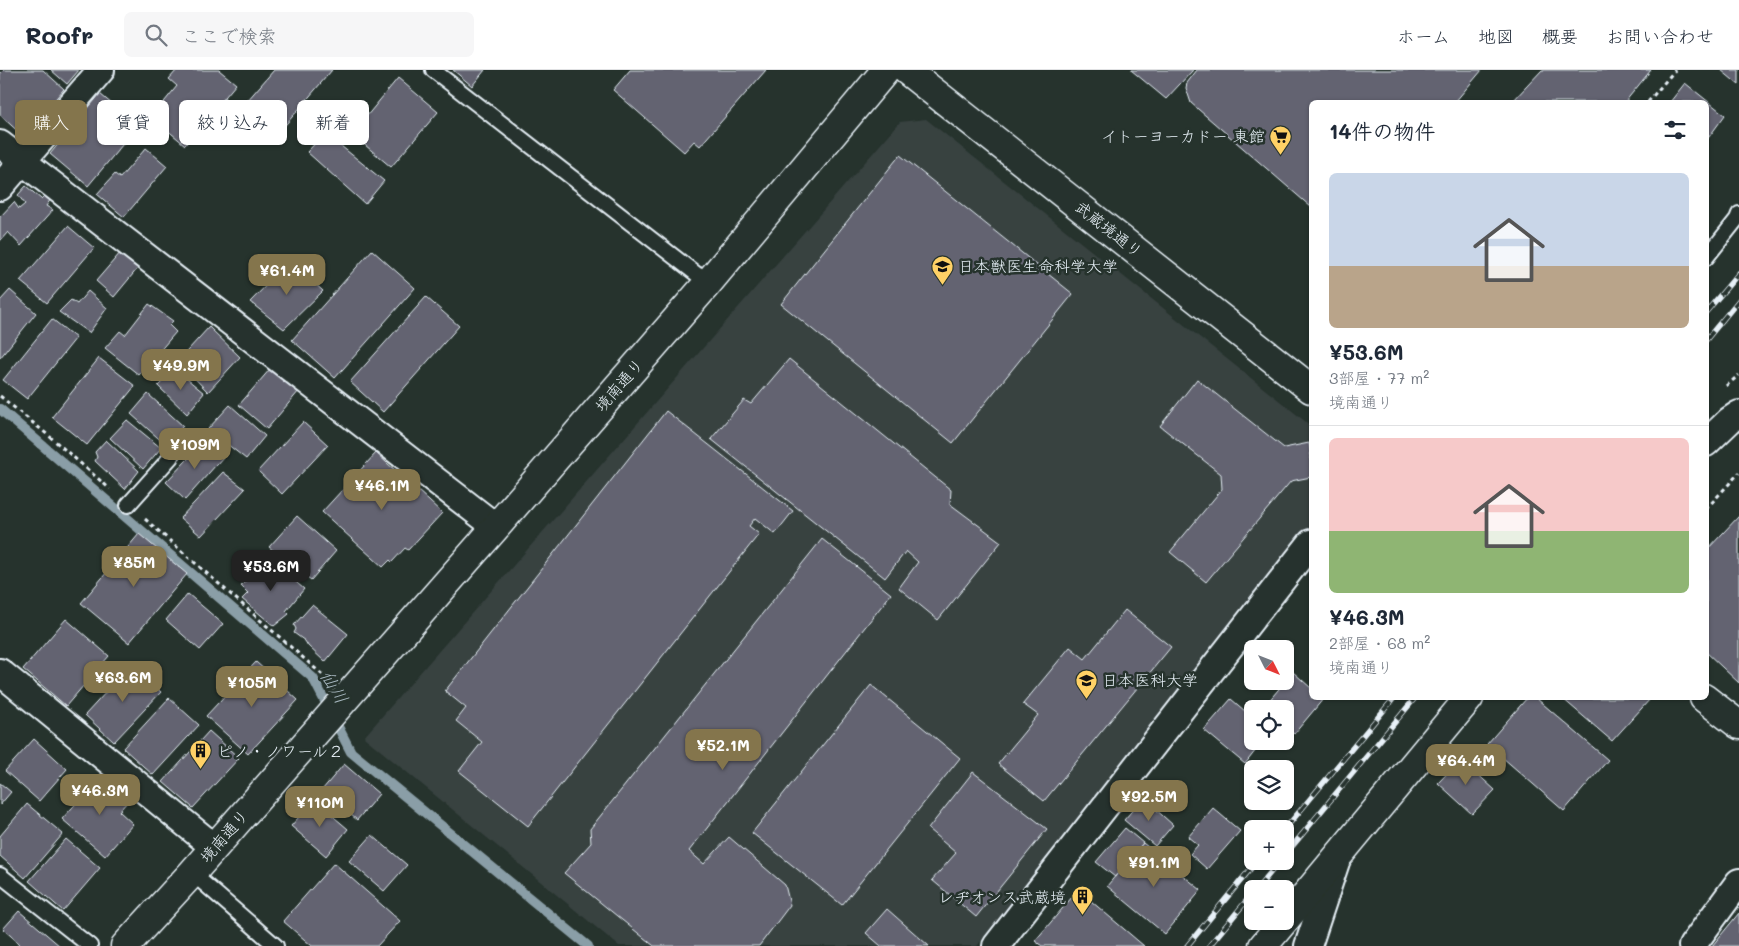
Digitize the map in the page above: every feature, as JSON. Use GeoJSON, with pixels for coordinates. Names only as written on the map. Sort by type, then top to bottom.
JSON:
{"type":"FeatureCollection","features":[{"type":"Feature","properties":{"kind":"street"},"geometry":{"type":"LineString","coordinates":[[0,187],[101,70]]}},
{"type":"Feature","properties":{"kind":"street","name":"境南通り"},"geometry":{"type":"LineString","coordinates":[[125,946],[323,725],[708,283],[886,70]]}},
{"type":"Feature","properties":{"kind":"street","name":"武蔵境通り"},"geometry":{"type":"LineString","coordinates":[[906,70],[1309,387]]}},
{"type":"Feature","properties":{"kind":"street"},"geometry":{"type":"LineString","coordinates":[[0,144],[496,527]]}},
{"type":"Feature","properties":{"kind":"street"},"geometry":{"type":"LineString","coordinates":[[1709,440],[1739,414]]}},
{"type":"Feature","properties":{"kind":"street"},"geometry":{"type":"LineString","coordinates":[[996,946],[1309,546]]}},
{"type":"Feature","properties":{"kind":"street"},"geometry":{"type":"LineString","coordinates":[[0,672],[214,847]]}},
{"type":"Feature","properties":{"kind":"street"},"geometry":{"type":"LineString","coordinates":[[1294,908],[1467,700]]}},
{"type":"Feature","properties":{"kind":"street"},"geometry":{"type":"LineString","coordinates":[[1707,700],[1739,725]]}},
{"type":"Feature","properties":{"kind":"street"},"geometry":{"type":"LineString","coordinates":[[1308,946],[1338,856]]}},
{"type":"Feature","properties":{"kind":"street"},"geometry":{"type":"LineString","coordinates":[[1692,946],[1738,886]]}},
{"type":"Feature","properties":{"kind":"street"},"geometry":{"type":"LineString","coordinates":[[1263,946],[1276,930]]}},
{"type":"Feature","properties":{"kind":"lane"},"geometry":{"type":"LineString","coordinates":[[433,70],[708,283]]}},
{"type":"Feature","properties":{"kind":"lane"},"geometry":{"type":"LineString","coordinates":[[1709,254],[1739,214]]}},
{"type":"Feature","properties":{"kind":"lane"},"geometry":{"type":"LineString","coordinates":[[128,505],[171,457]]}},
{"type":"Feature","properties":{"kind":"lane"},"geometry":{"type":"LineString","coordinates":[[192,873],[276,946]]}},
{"type":"Feature","properties":{"kind":"lane"},"geometry":{"type":"LineString","coordinates":[[0,875],[90,946]]}},
{"type":"Feature","properties":{"kind":"path"},"geometry":{"type":"LineString","coordinates":[[1650,100],[1675,70]]}},
{"type":"Feature","properties":{"kind":"path"},"geometry":{"type":"LineString","coordinates":[[0,396],[48,435],[347,697]]}},
{"type":"Feature","properties":{"kind":"path"},"geometry":{"type":"LineString","coordinates":[[1709,506],[1739,473]]}},
{"type":"Feature","properties":{"kind":"shaded area"},"geometry":{"type":"Polygon","coordinates":[[[926,119],[1309,424],[1309,529],[977,946],[619,946],[364,737],[900,122],[926,119]]]}},
{"type":"Feature","properties":{"kind":"building"},"geometry":{"type":"Polygon","coordinates":[[[4,70],[43,70],[64,89],[54,100],[15,100],[15,129],[0,115],[0,74],[4,70]]]}},
{"type":"Feature","properties":{"kind":"building"},"geometry":{"type":"Polygon","coordinates":[[[51,70],[79,70],[67,84],[51,70]]]}},
{"type":"Feature","properties":{"kind":"building"},"geometry":{"type":"Polygon","coordinates":[[[177,70],[219,70],[236,84],[223,100],[179,100],[179,140],[169,131],[169,100],[166,100],[177,86],[169,79],[177,70]]]}},
{"type":"Feature","properties":{"kind":"building"},"geometry":{"type":"Polygon","coordinates":[[[274,70],[332,70],[306,100],[297,100],[297,111],[287,123],[287,100],[248,100],[274,70]]]}},
{"type":"Feature","properties":{"kind":"building"},"geometry":{"type":"Polygon","coordinates":[[[453,70],[485,70],[472,86],[453,70]]]}},
{"type":"Feature","properties":{"kind":"building"},"geometry":{"type":"Polygon","coordinates":[[[630,70],[766,70],[700,146],[694,141],[684,152],[613,90],[630,70]]]}},
{"type":"Feature","properties":{"kind":"building","name":"イトーヨーカドー 東館"},"geometry":{"type":"Polygon","coordinates":[[[1131,70],[1193,70],[1166,99],[1131,70]]]}},
{"type":"Feature","properties":{"kind":"building","name":"イトーヨーカドー 東館"},"geometry":{"type":"Polygon","coordinates":[[[1197,70],[1482,70],[1457,100],[1309,100],[1309,205],[1191,103],[1186,88],[1187,83],[1197,70]]]}},
{"type":"Feature","properties":{"kind":"building"},"geometry":{"type":"Polygon","coordinates":[[[1542,70],[1651,70],[1627,100],[1514,100],[1542,70]]]}},
{"type":"Feature","properties":{"kind":"building"},"geometry":{"type":"Polygon","coordinates":[[[1721,70],[1739,70],[1739,85],[1721,70]]]}},
{"type":"Feature","properties":{"kind":"building"},"geometry":{"type":"Polygon","coordinates":[[[398,78],[438,112],[391,167],[365,145],[369,145],[369,113],[398,78]]]}},
{"type":"Feature","properties":{"kind":"building"},"geometry":{"type":"Polygon","coordinates":[[[1685,83],[1706,100],[1672,100],[1685,83]]]}},
{"type":"Feature","properties":{"kind":"building"},"geometry":{"type":"Polygon","coordinates":[[[100,94],[107,100],[97,100],[97,145],[122,145],[88,186],[50,154],[58,145],[87,145],[87,110],[100,94]]]}},
{"type":"Feature","properties":{"kind":"building"},"geometry":{"type":"Polygon","coordinates":[[[1709,102],[1725,115],[1709,137],[1709,102]]]}},
{"type":"Feature","properties":{"kind":"building"},"geometry":{"type":"Polygon","coordinates":[[[314,145],[340,145],[384,181],[365,204],[307,152],[314,145]]]}},
{"type":"Feature","properties":{"kind":"building"},"geometry":{"type":"Polygon","coordinates":[[[146,148],[167,166],[124,217],[97,194],[115,174],[120,178],[146,148]]]}},
{"type":"Feature","properties":{"kind":"building"},"geometry":{"type":"Polygon","coordinates":[[[900,155],[1073,294],[953,443],[781,304],[900,155]]]}},
{"type":"Feature","properties":{"kind":"building"},"geometry":{"type":"Polygon","coordinates":[[[26,186],[41,199],[47,193],[51,199],[46,206],[53,210],[21,246],[8,232],[0,241],[0,217],[14,202],[19,209],[25,204],[18,195],[26,186]]]}},
{"type":"Feature","properties":{"kind":"building"},"geometry":{"type":"Polygon","coordinates":[[[68,226],[94,248],[47,303],[20,281],[68,226]]]}},
{"type":"Feature","properties":{"kind":"building"},"geometry":{"type":"Polygon","coordinates":[[[372,250],[415,288],[335,378],[292,340],[372,250]]]}},
{"type":"Feature","properties":{"kind":"building"},"geometry":{"type":"Polygon","coordinates":[[[121,252],[138,268],[114,297],[96,281],[121,252]]]}},
{"type":"Feature","properties":{"kind":"building"},"geometry":{"type":"Polygon","coordinates":[[[290,261],[323,291],[284,329],[250,302],[290,261]]]}},
{"type":"Feature","properties":{"kind":"building"},"geometry":{"type":"Polygon","coordinates":[[[10,290],[36,313],[0,358],[0,301],[10,290]]]}},
{"type":"Feature","properties":{"kind":"building"},"geometry":{"type":"Polygon","coordinates":[[[88,291],[107,308],[89,333],[59,312],[71,300],[77,304],[88,291]]]}},
{"type":"Feature","properties":{"kind":"building"},"geometry":{"type":"Polygon","coordinates":[[[426,297],[459,326],[383,412],[350,382],[426,297]]]}},
{"type":"Feature","properties":{"kind":"building"},"geometry":{"type":"Polygon","coordinates":[[[149,304],[173,321],[169,325],[176,332],[139,375],[105,348],[120,331],[125,335],[149,304]]]}},
{"type":"Feature","properties":{"kind":"building"},"geometry":{"type":"Polygon","coordinates":[[[52,319],[76,338],[27,399],[3,380],[52,319]]]}},
{"type":"Feature","properties":{"kind":"building"},"geometry":{"type":"Polygon","coordinates":[[[209,327],[240,357],[208,392],[178,361],[209,327]]]}},
{"type":"Feature","properties":{"kind":"building"},"geometry":{"type":"Polygon","coordinates":[[[99,358],[135,386],[87,445],[52,417],[99,358]]]}},
{"type":"Feature","properties":{"kind":"building"},"geometry":{"type":"Polygon","coordinates":[[[789,359],[951,490],[950,504],[1001,542],[938,620],[899,588],[918,562],[906,551],[885,578],[711,439],[744,400],[751,404],[789,359]]]}},
{"type":"Feature","properties":{"kind":"building"},"geometry":{"type":"Polygon","coordinates":[[[271,368],[299,391],[267,429],[239,405],[271,368]]]}},
{"type":"Feature","properties":{"kind":"building"},"geometry":{"type":"Polygon","coordinates":[[[175,369],[204,393],[187,414],[158,386],[175,369]]]}},
{"type":"Feature","properties":{"kind":"building"},"geometry":{"type":"Polygon","coordinates":[[[1197,379],[1284,448],[1309,443],[1309,477],[1291,481],[1206,582],[1170,552],[1222,489],[1221,474],[1160,426],[1197,379]]]}},
{"type":"Feature","properties":{"kind":"building"},"geometry":{"type":"Polygon","coordinates":[[[148,394],[183,426],[166,445],[131,414],[148,394]]]}},
{"type":"Feature","properties":{"kind":"building"},"geometry":{"type":"Polygon","coordinates":[[[230,405],[265,436],[246,459],[208,429],[230,405]]]}},
{"type":"Feature","properties":{"kind":"building"},"geometry":{"type":"Polygon","coordinates":[[[666,411],[793,511],[775,534],[755,518],[749,526],[759,534],[528,826],[459,771],[482,742],[456,721],[466,708],[445,691],[666,411]]]}},
{"type":"Feature","properties":{"kind":"building"},"geometry":{"type":"Polygon","coordinates":[[[127,420],[161,448],[143,469],[110,438],[127,420]]]}},
{"type":"Feature","properties":{"kind":"building"},"geometry":{"type":"Polygon","coordinates":[[[303,422],[328,445],[282,494],[258,471],[303,422]]]}},
{"type":"Feature","properties":{"kind":"building"},"geometry":{"type":"Polygon","coordinates":[[[106,440],[139,471],[125,489],[95,461],[97,457],[95,452],[106,440]]]}},
{"type":"Feature","properties":{"kind":"building"},"geometry":{"type":"Polygon","coordinates":[[[206,440],[224,456],[185,500],[166,482],[206,440]]]}},
{"type":"Feature","properties":{"kind":"building"},"geometry":{"type":"Polygon","coordinates":[[[376,453],[397,472],[400,468],[419,485],[416,489],[442,513],[408,550],[405,548],[392,562],[390,560],[383,567],[322,512],[376,453]]]}},
{"type":"Feature","properties":{"kind":"building"},"geometry":{"type":"Polygon","coordinates":[[[223,472],[245,489],[201,536],[180,518],[223,472]]]}},
{"type":"Feature","properties":{"kind":"building"},"geometry":{"type":"Polygon","coordinates":[[[297,516],[336,551],[311,580],[269,547],[297,516]]]}},
{"type":"Feature","properties":{"kind":"building"},"geometry":{"type":"Polygon","coordinates":[[[1739,516],[1739,683],[1709,655],[1709,548],[1739,516]]]}},
{"type":"Feature","properties":{"kind":"building"},"geometry":{"type":"Polygon","coordinates":[[[139,534],[187,574],[129,643],[81,603],[139,534]]]}},
{"type":"Feature","properties":{"kind":"building"},"geometry":{"type":"Polygon","coordinates":[[[822,539],[891,594],[689,851],[704,864],[729,837],[785,885],[790,905],[759,946],[654,946],[564,873],[591,843],[590,829],[822,539]]]}},
{"type":"Feature","properties":{"kind":"building"},"geometry":{"type":"Polygon","coordinates":[[[268,558],[304,589],[286,611],[289,614],[274,626],[242,599],[248,593],[241,586],[268,558]]]}},
{"type":"Feature","properties":{"kind":"building"},"geometry":{"type":"Polygon","coordinates":[[[188,594],[223,624],[200,650],[166,620],[188,594]]]}},
{"type":"Feature","properties":{"kind":"building"},"geometry":{"type":"Polygon","coordinates":[[[312,605],[348,634],[325,662],[305,641],[294,633],[296,629],[294,625],[312,605]]]}},
{"type":"Feature","properties":{"kind":"building"},"geometry":{"type":"Polygon","coordinates":[[[1125,610],[1171,647],[1044,801],[998,764],[1038,715],[1023,704],[1070,647],[1085,659],[1125,610]]]}},
{"type":"Feature","properties":{"kind":"building"},"geometry":{"type":"Polygon","coordinates":[[[66,619],[109,656],[66,706],[23,669],[66,619]]]}},
{"type":"Feature","properties":{"kind":"building"},"geometry":{"type":"Polygon","coordinates":[[[256,662],[298,700],[248,754],[206,716],[256,662]]]}},
{"type":"Feature","properties":{"kind":"building"},"geometry":{"type":"Polygon","coordinates":[[[131,665],[161,692],[114,742],[85,715],[131,665]]]}},
{"type":"Feature","properties":{"kind":"building"},"geometry":{"type":"Polygon","coordinates":[[[1294,673],[1309,686],[1309,700],[1322,700],[1294,734],[1294,700],[1270,700],[1278,690],[1294,690],[1294,673]]]}},
{"type":"Feature","properties":{"kind":"building"},"geometry":{"type":"Polygon","coordinates":[[[871,685],[960,758],[842,905],[752,833],[871,685]]]}},
{"type":"Feature","properties":{"kind":"building"},"geometry":{"type":"Polygon","coordinates":[[[169,698],[199,725],[153,775],[123,748],[169,698]]]}},
{"type":"Feature","properties":{"kind":"building"},"geometry":{"type":"Polygon","coordinates":[[[1231,699],[1244,710],[1244,750],[1256,750],[1248,760],[1244,760],[1244,763],[1204,730],[1231,699]]]}},
{"type":"Feature","properties":{"kind":"building"},"geometry":{"type":"Polygon","coordinates":[[[1525,700],[1538,700],[1608,760],[1564,811],[1487,744],[1525,700]]]}},
{"type":"Feature","properties":{"kind":"building"},"geometry":{"type":"Polygon","coordinates":[[[1564,700],[1649,700],[1612,741],[1564,700]]]}},
{"type":"Feature","properties":{"kind":"building","name":"ピノ・ノワール２"},"geometry":{"type":"Polygon","coordinates":[[[209,731],[239,758],[193,808],[163,782],[209,731]]]}},
{"type":"Feature","properties":{"kind":"building"},"geometry":{"type":"Polygon","coordinates":[[[34,739],[67,769],[39,801],[5,771],[34,739]]]}},
{"type":"Feature","properties":{"kind":"building"},"geometry":{"type":"Polygon","coordinates":[[[1461,759],[1495,790],[1472,814],[1438,783],[1461,759]]]}},
{"type":"Feature","properties":{"kind":"building"},"geometry":{"type":"Polygon","coordinates":[[[344,764],[379,794],[357,820],[322,790],[344,764]]]}},
{"type":"Feature","properties":{"kind":"building"},"geometry":{"type":"Polygon","coordinates":[[[973,772],[1047,829],[976,917],[932,880],[956,853],[928,829],[973,772]]]}},
{"type":"Feature","properties":{"kind":"building"},"geometry":{"type":"Polygon","coordinates":[[[102,775],[130,799],[119,811],[133,824],[105,856],[62,819],[102,775]]]}},
{"type":"Feature","properties":{"kind":"building"},"geometry":{"type":"Polygon","coordinates":[[[0,783],[11,792],[0,805],[0,783]]]}},
{"type":"Feature","properties":{"kind":"building"},"geometry":{"type":"Polygon","coordinates":[[[1143,798],[1173,825],[1155,846],[1124,820],[1143,798]]]}},
{"type":"Feature","properties":{"kind":"building"},"geometry":{"type":"Polygon","coordinates":[[[314,800],[348,829],[326,856],[291,826],[314,800]]]}},
{"type":"Feature","properties":{"kind":"building"},"geometry":{"type":"Polygon","coordinates":[[[27,804],[63,834],[25,878],[0,856],[0,836],[27,804]]]}},
{"type":"Feature","properties":{"kind":"building"},"geometry":{"type":"Polygon","coordinates":[[[1213,808],[1240,831],[1207,869],[1190,854],[1198,845],[1188,837],[1213,808]]]}},
{"type":"Feature","properties":{"kind":"building"},"geometry":{"type":"Polygon","coordinates":[[[1125,828],[1143,843],[1115,877],[1096,862],[1125,828]]]}},
{"type":"Feature","properties":{"kind":"building"},"geometry":{"type":"Polygon","coordinates":[[[372,835],[407,865],[384,891],[349,861],[372,835]]]}},
{"type":"Feature","properties":{"kind":"building"},"geometry":{"type":"Polygon","coordinates":[[[66,839],[100,868],[63,911],[29,881],[66,839]]]}},
{"type":"Feature","properties":{"kind":"building"},"geometry":{"type":"Polygon","coordinates":[[[1143,843],[1201,890],[1165,934],[1107,886],[1143,843]]]}},
{"type":"Feature","properties":{"kind":"building"},"geometry":{"type":"Polygon","coordinates":[[[334,863],[400,921],[377,946],[312,946],[283,921],[334,863]]]}},
{"type":"Feature","properties":{"kind":"building","name":"レヂオンス武蔵境"},"geometry":{"type":"Polygon","coordinates":[[[1078,890],[1144,946],[1042,946],[1035,941],[1078,890]]]}},
{"type":"Feature","properties":{"kind":"building"},"geometry":{"type":"Polygon","coordinates":[[[887,909],[929,946],[881,946],[866,933],[887,909]]]}},
{"type":"Feature","properties":{"kind":"building"},"geometry":{"type":"Polygon","coordinates":[[[19,911],[60,946],[17,946],[19,943],[3,929],[19,911]]]}},
{"type":"Feature","properties":{"kind":"building"},"geometry":{"type":"Polygon","coordinates":[[[1739,913],[1739,946],[1712,946],[1739,913]]]}},
{"type":"Feature","properties":{"kind":"waterway","name":"仙川"},"geometry":{"type":"LineString","coordinates":[[0,409],[313,678],[351,752],[588,946]]}},
{"type":"Feature","properties":{"kind":"railway"},"geometry":{"type":"LineString","coordinates":[[1709,308],[1739,273]]}},
{"type":"Feature","properties":{"kind":"railway"},"geometry":{"type":"LineString","coordinates":[[1709,336],[1739,300]]}},
{"type":"Feature","properties":{"kind":"railway"},"geometry":{"type":"LineString","coordinates":[[1292,820],[1392,700]]}},
{"type":"Feature","properties":{"kind":"railway"},"geometry":{"type":"LineString","coordinates":[[1294,844],[1413,700]]}},
{"type":"Feature","properties":{"kind":"railway"},"geometry":{"type":"LineString","coordinates":[[1187,946],[1250,870]]}},
{"type":"Feature","properties":{"kind":"railway"},"geometry":{"type":"LineString","coordinates":[[1264,880],[1273,870]]}},
{"type":"Feature","properties":{"kind":"railway"},"geometry":{"type":"LineString","coordinates":[[1209,946],[1244,904]]}},
{"type":"Feature","properties":{"kind":"place","name":"イトーヨーカドー 東館"},"geometry":{"type":"Point","coordinates":[1281,155]}},
{"type":"Feature","properties":{"kind":"place","name":"日本獣医生命科学大学"},"geometry":{"type":"Point","coordinates":[942,285]}},
{"type":"Feature","properties":{"kind":"place","name":"日本医科大学"},"geometry":{"type":"Point","coordinates":[1086,699]}},
{"type":"Feature","properties":{"kind":"place","name":"ピノ・ノワール２"},"geometry":{"type":"Point","coordinates":[201,770]}},
{"type":"Feature","properties":{"kind":"place","name":"レヂオンス武蔵境"},"geometry":{"type":"Point","coordinates":[1082,916]}}]}
